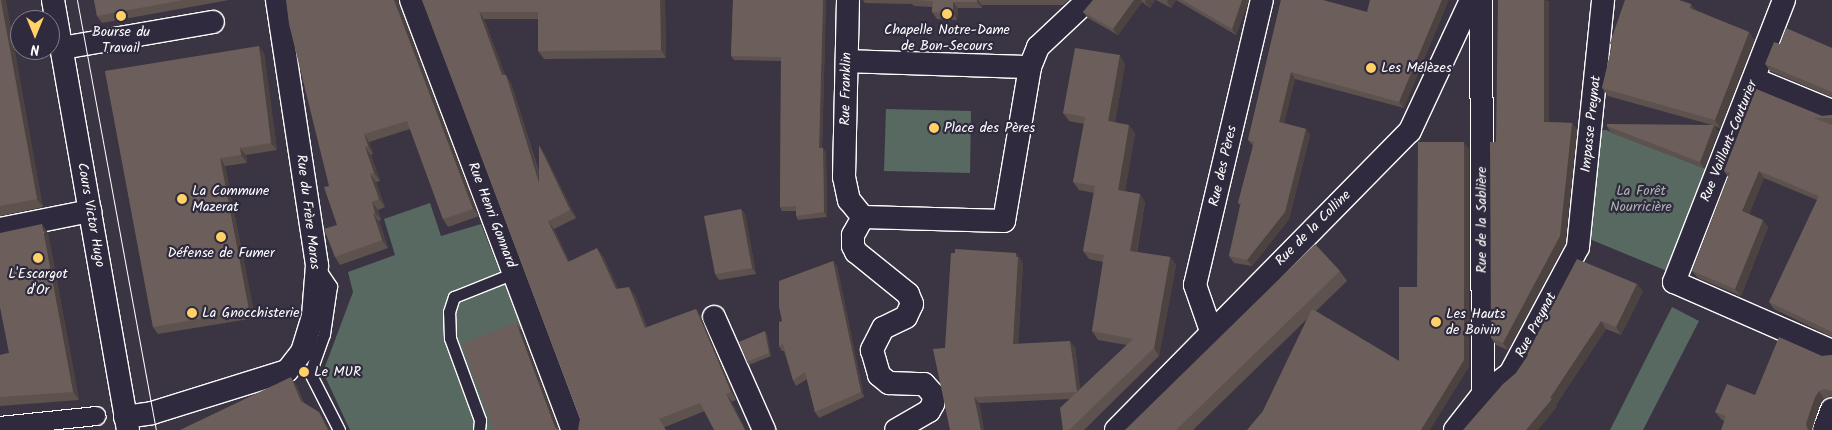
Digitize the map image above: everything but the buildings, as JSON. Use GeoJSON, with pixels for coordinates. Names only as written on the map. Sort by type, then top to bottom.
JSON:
{"type":"FeatureCollection","features":[{"type":"Feature","properties":{"kind":"street","name":"Cours Victor Hugo"},"geometry":{"type":"LineString","coordinates":[[53,0],[127,423]]}},
{"type":"Feature","properties":{"kind":"street","name":"Rue du Frère Maras"},"geometry":{"type":"LineString","coordinates":[[127,423],[152,413],[287,371],[302,352],[313,316],[317,265],[277,0]]}},
{"type":"Feature","properties":{"kind":"street","name":"Rue Henri Gonnard"},"geometry":{"type":"LineString","coordinates":[[411,0],[573,430]]}},
{"type":"Feature","properties":{"kind":"street","name":"Rue Franklin"},"geometry":{"type":"LineString","coordinates":[[848,0],[844,177],[849,200],[863,217]]}},
{"type":"Feature","properties":{"kind":"street"},"geometry":{"type":"LineString","coordinates":[[896,430],[929,411],[933,404],[934,395],[924,384],[889,383],[879,375],[872,350],[883,328],[906,317],[912,304],[908,294],[856,252],[853,246],[853,234],[863,217],[1004,221],[1030,67],[1038,48],[1088,0]]}},
{"type":"Feature","properties":{"kind":"street","name":"Rue des Pères"},"geometry":{"type":"LineString","coordinates":[[1211,331],[1195,285],[1262,0]]}},
{"type":"Feature","properties":{"kind":"street","name":"Rue de la Colline"},"geometry":{"type":"LineString","coordinates":[[1116,430],[1211,331],[1410,131],[1472,0]]}},
{"type":"Feature","properties":{"kind":"street","name":"Rue de la Sablière"},"geometry":{"type":"LineString","coordinates":[[1481,0],[1483,394]]}},
{"type":"Feature","properties":{"kind":"street","name":"Impasse Preynat"},"geometry":{"type":"LineString","coordinates":[[1578,247],[1603,0]]}},
{"type":"Feature","properties":{"kind":"street","name":"Rue Vaillant-Couturier"},"geometry":{"type":"LineString","coordinates":[[1784,0],[1674,282],[1832,351]]}},
{"type":"Feature","properties":{"kind":"street"},"geometry":{"type":"LineString","coordinates":[[62,48],[213,22]]}},
{"type":"Feature","properties":{"kind":"street"},"geometry":{"type":"LineString","coordinates":[[847,61],[1030,67]]}},
{"type":"Feature","properties":{"kind":"street"},"geometry":{"type":"LineString","coordinates":[[1754,80],[1832,112]]}},
{"type":"Feature","properties":{"kind":"street"},"geometry":{"type":"LineString","coordinates":[[0,229],[90,211]]}},
{"type":"Feature","properties":{"kind":"street","name":"Rue Preynat"},"geometry":{"type":"LineString","coordinates":[[1483,394],[1510,374],[1578,247]]}},
{"type":"Feature","properties":{"kind":"street"},"geometry":{"type":"LineString","coordinates":[[714,317],[764,430]]}},
{"type":"Feature","properties":{"kind":"street"},"geometry":{"type":"LineString","coordinates":[[1455,430],[1483,394]]}},
{"type":"Feature","properties":{"kind":"street"},"geometry":{"type":"LineString","coordinates":[[1824,430],[1832,409]]}},
{"type":"Feature","properties":{"kind":"street"},"geometry":{"type":"LineString","coordinates":[[0,426],[96,416]]}},
{"type":"Feature","properties":{"kind":"lane"},"geometry":{"type":"LineString","coordinates":[[317,265],[331,286],[324,334],[310,373],[339,430]]}},
{"type":"Feature","properties":{"kind":"lane"},"geometry":{"type":"LineString","coordinates":[[479,430],[480,420],[450,338],[449,312],[454,297],[514,273]]}},
{"type":"Feature","properties":{"kind":"green space"},"geometry":{"type":"Polygon","coordinates":[[[886,109],[971,111],[970,173],[884,171],[886,109]]]}},
{"type":"Feature","properties":{"kind":"green space","name":"La Forêt Nourricière"},"geometry":{"type":"Polygon","coordinates":[[[1597,130],[1606,130],[1706,169],[1667,271],[1587,238],[1597,130]]]}},
{"type":"Feature","properties":{"kind":"green space"},"geometry":{"type":"Polygon","coordinates":[[[430,203],[441,236],[481,224],[522,329],[467,352],[496,430],[350,430],[323,372],[353,292],[348,272],[395,255],[384,219],[430,203]]]}},
{"type":"Feature","properties":{"kind":"green space"},"geometry":{"type":"Polygon","coordinates":[[[1672,307],[1699,321],[1643,430],[1610,430],[1672,307]]]}},
{"type":"Feature","properties":{"kind":"tram line"},"geometry":{"type":"LineString","coordinates":[[77,0],[156,430]]}},
{"type":"Feature","properties":{"kind":"place","name":"Chapelle Notre-Dame de Bon-Secours"},"geometry":{"type":"Point","coordinates":[947,14]}},
{"type":"Feature","properties":{"kind":"place","name":"Bourse du Travail"},"geometry":{"type":"Point","coordinates":[121,16]}},
{"type":"Feature","properties":{"kind":"place","name":"Les Mélèzes"},"geometry":{"type":"Point","coordinates":[1371,68]}},
{"type":"Feature","properties":{"kind":"place","name":"Place des Pères"},"geometry":{"type":"Point","coordinates":[934,128]}},
{"type":"Feature","properties":{"kind":"place","name":"La Commune Mazerat"},"geometry":{"type":"Point","coordinates":[182,199]}},
{"type":"Feature","properties":{"kind":"place","name":"Défense de Fumer"},"geometry":{"type":"Point","coordinates":[221,237]}},
{"type":"Feature","properties":{"kind":"place","name":"L'Escargot d'Or"},"geometry":{"type":"Point","coordinates":[38,258]}},
{"type":"Feature","properties":{"kind":"place","name":"La Gnocchisterie"},"geometry":{"type":"Point","coordinates":[192,313]}},
{"type":"Feature","properties":{"kind":"place","name":"Les Hauts de Boivin"},"geometry":{"type":"Point","coordinates":[1436,322]}},
{"type":"Feature","properties":{"kind":"place","name":"Le MUR"},"geometry":{"type":"Point","coordinates":[304,372]}}]}
